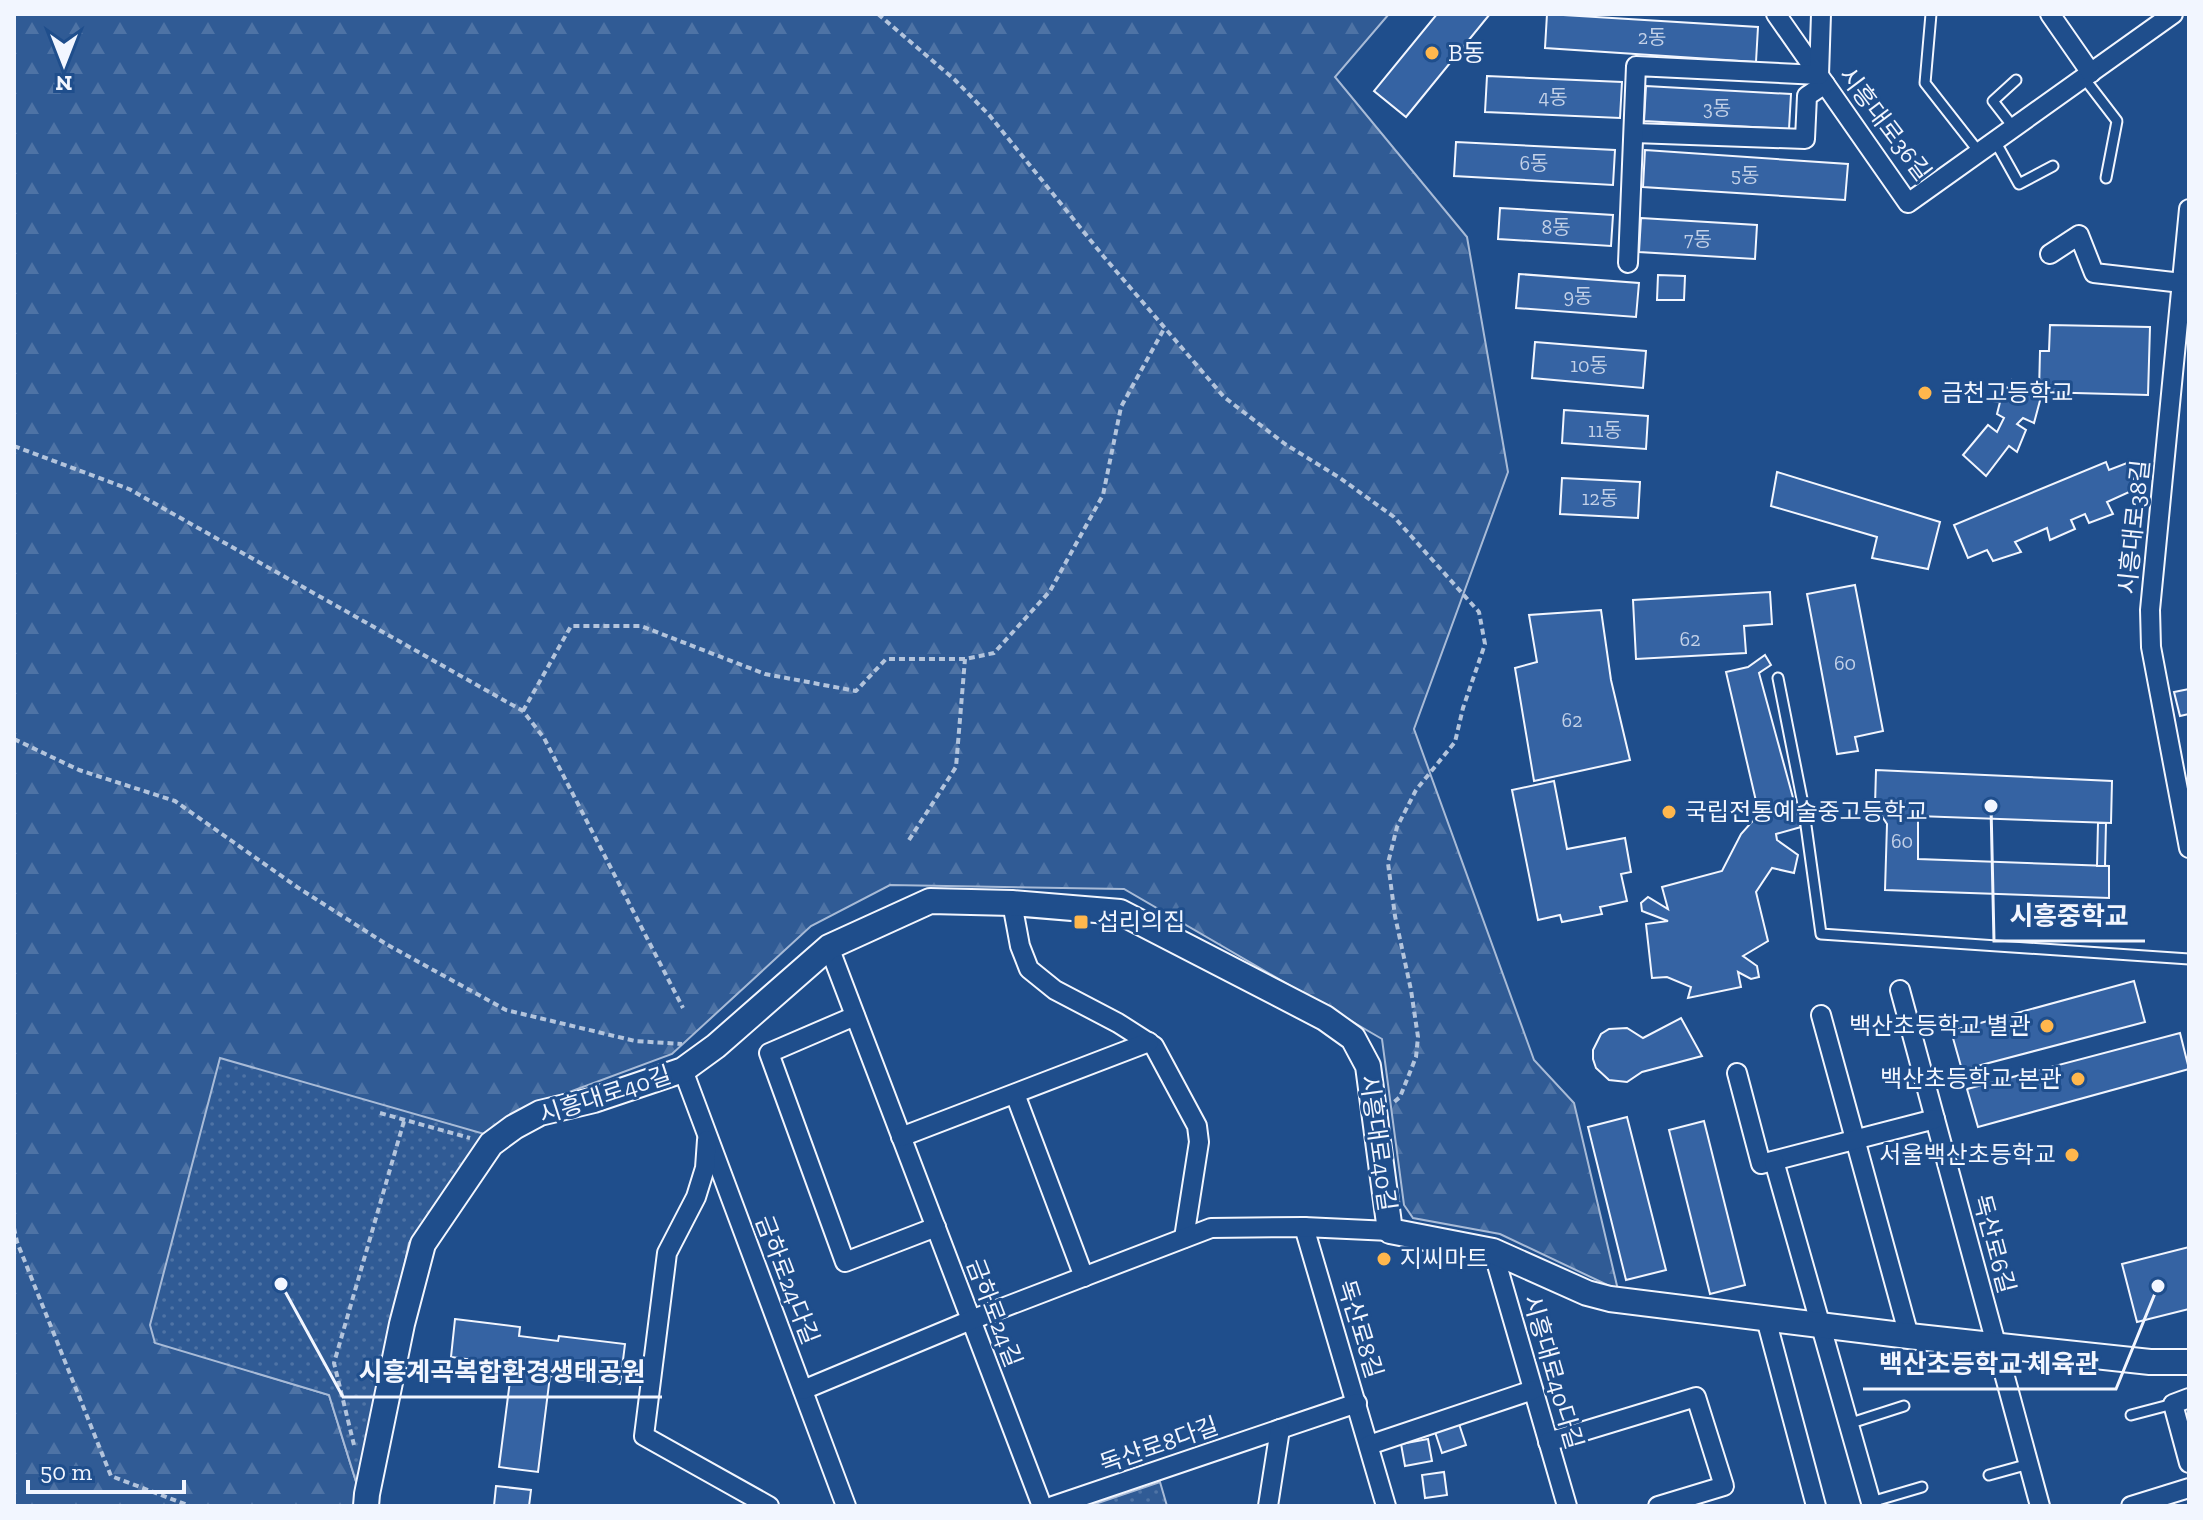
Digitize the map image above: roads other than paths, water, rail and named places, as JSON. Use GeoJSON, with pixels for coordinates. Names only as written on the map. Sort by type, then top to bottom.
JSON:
{"type":"FeatureCollection","features":[{"type":"Feature","properties":{"kind":"street","name":"시흥대로36길"},"geometry":{"type":"LineString","coordinates":[[1776,14],[1908,203],[2173,14]]}},
{"type":"Feature","properties":{"kind":"street"},"geometry":{"type":"LineString","coordinates":[[1634,133],[1805,139],[1807,96],[1822,80],[1821,14]]}},
{"type":"Feature","properties":{"kind":"street"},"geometry":{"type":"LineString","coordinates":[[2050,14],[2088,75]]}},
{"type":"Feature","properties":{"kind":"street"},"geometry":{"type":"LineString","coordinates":[[1628,263],[1636,66],[1822,80]]}},
{"type":"Feature","properties":{"kind":"street","name":"시흥대로38길"},"geometry":{"type":"LineString","coordinates":[[2189,209],[2182,283],[2184,308],[2180,406],[2150,610],[2151,647],[2189,848]]}},
{"type":"Feature","properties":{"kind":"street"},"geometry":{"type":"LineString","coordinates":[[2050,254],[2079,235],[2094,273],[2182,283]]}},
{"type":"Feature","properties":{"kind":"street","name":"시흥대로40길"},"geometry":{"type":"LineString","coordinates":[[366,1506],[402,1324],[423,1244],[491,1144],[540,1113],[594,1100],[683,1070],[716,1046],[829,947],[930,901],[1012,903],[1120,912],[1325,1018],[1353,1038],[1368,1066],[1390,1231],[1493,1251],[1587,1293],[1610,1299],[1909,1336],[2150,1362],[2189,1362]]}},
{"type":"Feature","properties":{"kind":"street"},"geometry":{"type":"LineString","coordinates":[[1012,903],[1020,946],[1029,969],[1055,990],[1154,1046],[1197,1126],[1199,1142],[1184,1238]]}},
{"type":"Feature","properties":{"kind":"street","name":"금하로24길"},"geometry":{"type":"LineString","coordinates":[[829,947],[1042,1506]]}},
{"type":"Feature","properties":{"kind":"street","name":"독산로6길"},"geometry":{"type":"LineString","coordinates":[[1900,990],[2040,1506]]}},
{"type":"Feature","properties":{"kind":"street"},"geometry":{"type":"LineString","coordinates":[[1821,1015],[1909,1336]]}},
{"type":"Feature","properties":{"kind":"street"},"geometry":{"type":"LineString","coordinates":[[855,1016],[769,1053],[845,1262],[936,1227]]}},
{"type":"Feature","properties":{"kind":"street"},"geometry":{"type":"LineString","coordinates":[[901,1137],[1149,1042]]}},
{"type":"Feature","properties":{"kind":"street","name":"금하로24다길"},"geometry":{"type":"LineString","coordinates":[[683,1070],[846,1506]]}},
{"type":"Feature","properties":{"kind":"street"},"geometry":{"type":"LineString","coordinates":[[1737,1073],[1761,1164],[1935,1119]]}},
{"type":"Feature","properties":{"kind":"street"},"geometry":{"type":"LineString","coordinates":[[1015,1094],[1084,1277]]}},
{"type":"Feature","properties":{"kind":"street"},"geometry":{"type":"LineString","coordinates":[[707,1135],[705,1168],[696,1197],[667,1253],[644,1436],[740,1498],[769,1506]]}},
{"type":"Feature","properties":{"kind":"street"},"geometry":{"type":"LineString","coordinates":[[1774,1161],[1871,1504]]}},
{"type":"Feature","properties":{"kind":"street"},"geometry":{"type":"LineString","coordinates":[[803,1390],[971,1320],[1211,1228],[1304,1227],[1390,1231]]}},
{"type":"Feature","properties":{"kind":"street","name":"독산로8길"},"geometry":{"type":"LineString","coordinates":[[1304,1227],[1386,1506]]}},
{"type":"Feature","properties":{"kind":"street","name":"시흥대로40다길"},"geometry":{"type":"LineString","coordinates":[[1493,1251],[1567,1506]]}},
{"type":"Feature","properties":{"kind":"street"},"geometry":{"type":"LineString","coordinates":[[1766,1319],[1816,1506]]}},
{"type":"Feature","properties":{"kind":"street"},"geometry":{"type":"LineString","coordinates":[[1369,1445],[1533,1390]]}},
{"type":"Feature","properties":{"kind":"street"},"geometry":{"type":"LineString","coordinates":[[1548,1442],[1696,1397],[1724,1486],[1658,1506]]}},
{"type":"Feature","properties":{"kind":"street"},"geometry":{"type":"LineString","coordinates":[[2181,1401],[2189,1463]]}},
{"type":"Feature","properties":{"kind":"street","name":"독산로8다길"},"geometry":{"type":"LineString","coordinates":[[1053,1506],[1357,1403]]}},
{"type":"Feature","properties":{"kind":"street"},"geometry":{"type":"LineString","coordinates":[[1268,1506],[1280,1429]]}},
{"type":"Feature","properties":{"kind":"street"},"geometry":{"type":"LineString","coordinates":[[2131,1506],[2189,1488]]}},
{"type":"Feature","properties":{"kind":"lane"},"geometry":{"type":"LineString","coordinates":[[1931,14],[1925,83],[2019,184],[2053,166]]}},
{"type":"Feature","properties":{"kind":"lane"},"geometry":{"type":"LineString","coordinates":[[2088,75],[2117,121],[2106,178]]}},
{"type":"Feature","properties":{"kind":"lane"},"geometry":{"type":"LineString","coordinates":[[2014,128],[1993,101],[2016,80]]}},
{"type":"Feature","properties":{"kind":"lane"},"geometry":{"type":"LineString","coordinates":[[1778,678],[1803,804],[1821,934],[2189,959]]}},
{"type":"Feature","properties":{"kind":"lane"},"geometry":{"type":"LineString","coordinates":[[2131,1415],[2181,1401]]}},
{"type":"Feature","properties":{"kind":"lane"},"geometry":{"type":"LineString","coordinates":[[1848,1424],[1904,1406]]}},
{"type":"Feature","properties":{"kind":"lane"},"geometry":{"type":"LineString","coordinates":[[1989,1475],[2029,1464]]}},
{"type":"Feature","properties":{"kind":"lane"},"geometry":{"type":"LineString","coordinates":[[1871,1504],[1922,1487]]}},
{"type":"Feature","properties":{"kind":"place","name":"B동"},"geometry":{"type":"Point","coordinates":[1432,53]}},
{"type":"Feature","properties":{"kind":"place","name":"금천고등학교"},"geometry":{"type":"Point","coordinates":[1925,393]}},
{"type":"Feature","properties":{"kind":"place","name":"시흥중학교"},"geometry":{"type":"Point","coordinates":[1991,806]}},
{"type":"Feature","properties":{"kind":"place","name":"국립전통예술중고등학교"},"geometry":{"type":"Point","coordinates":[1669,812]}},
{"type":"Feature","properties":{"kind":"place","name":"섭리의집"},"geometry":{"type":"Point","coordinates":[1081,922]}},
{"type":"Feature","properties":{"kind":"place","name":"백산초등학교 별관"},"geometry":{"type":"Point","coordinates":[2047,1026]}},
{"type":"Feature","properties":{"kind":"place","name":"백산초등학교 본관"},"geometry":{"type":"Point","coordinates":[2078,1079]}},
{"type":"Feature","properties":{"kind":"place","name":"서울백산초등학교"},"geometry":{"type":"Point","coordinates":[2072,1155]}},
{"type":"Feature","properties":{"kind":"place","name":"지씨마트"},"geometry":{"type":"Point","coordinates":[1384,1259]}},
{"type":"Feature","properties":{"kind":"place","name":"시흥계곡복합환경생태공원"},"geometry":{"type":"Point","coordinates":[281,1284]}},
{"type":"Feature","properties":{"kind":"place","name":"백산초등학교 체육관"},"geometry":{"type":"Point","coordinates":[2158,1286]}}]}
